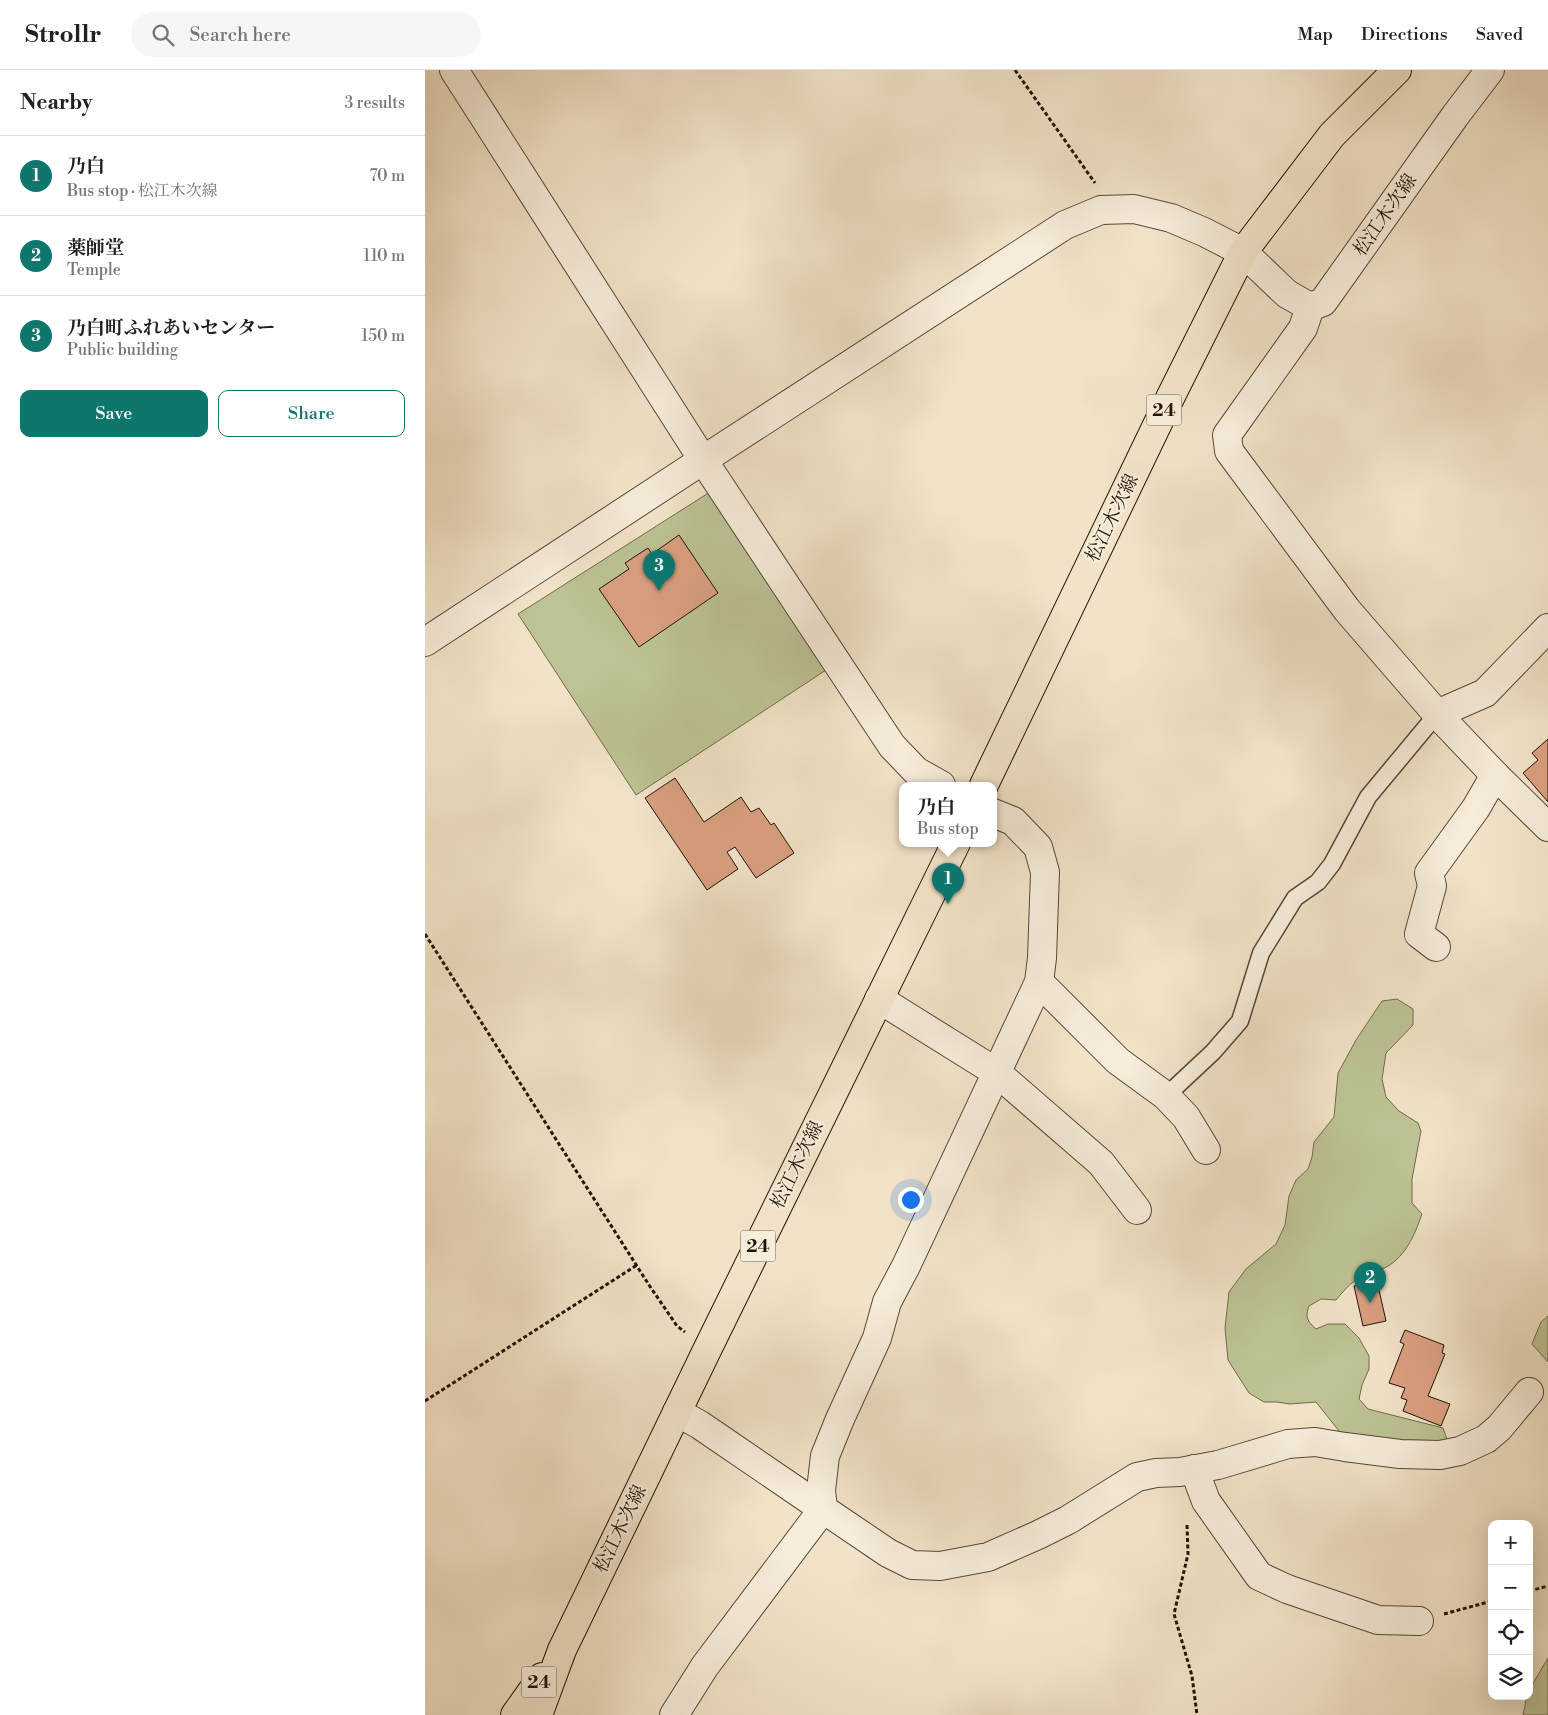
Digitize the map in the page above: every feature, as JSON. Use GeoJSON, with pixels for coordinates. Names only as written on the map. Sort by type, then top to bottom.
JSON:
{"type":"FeatureCollection","features":[{"type":"Feature","properties":{"kind":"main road","name":"松江木次線"},"geometry":{"type":"LineString","coordinates":[[985,782],[1171,396],[1243,252],[1332,134],[1397,70]]}},
{"type":"Feature","properties":{"kind":"main road","name":"松江木次線"},"geometry":{"type":"LineString","coordinates":[[538,1715],[562,1650],[953,847]]}},
{"type":"Feature","properties":{"kind":"main road","name":"松江木次線"},"geometry":{"type":"LineString","coordinates":[[515,1715],[562,1650]]}},
{"type":"Feature","properties":{"kind":"street"},"geometry":{"type":"LineString","coordinates":[[454,70],[703,460],[892,746],[916,771],[936,782]]}},
{"type":"Feature","properties":{"kind":"street","name":"松江木次線"},"geometry":{"type":"LineString","coordinates":[[1309,307],[1323,302],[1455,116],[1490,70]]}},
{"type":"Feature","properties":{"kind":"street"},"geometry":{"type":"LineString","coordinates":[[425,642],[1065,226],[1101,210],[1134,209],[1171,218],[1243,252],[1287,294],[1309,307],[1303,328],[1227,435],[1229,451],[1347,610],[1437,714],[1548,827]]}},
{"type":"Feature","properties":{"kind":"street"},"geometry":{"type":"LineString","coordinates":[[1437,714],[1485,693],[1548,628]]}},
{"type":"Feature","properties":{"kind":"street"},"geometry":{"type":"LineString","coordinates":[[1435,947],[1419,934],[1432,886],[1429,873],[1476,808],[1495,775]]}},
{"type":"Feature","properties":{"kind":"street"},"geometry":{"type":"LineString","coordinates":[[674,1715],[705,1666],[823,1509],[821,1490],[825,1456],[877,1338],[887,1302],[906,1266],[1039,982],[1042,958],[1045,872],[1038,847],[1013,821],[997,815]]}},
{"type":"Feature","properties":{"kind":"street"},"geometry":{"type":"LineString","coordinates":[[1039,982],[1118,1061],[1166,1096],[1186,1117],[1206,1150]]}},
{"type":"Feature","properties":{"kind":"street"},"geometry":{"type":"LineString","coordinates":[[879,999],[996,1072],[1101,1163],[1137,1210]]}},
{"type":"Feature","properties":{"kind":"street"},"geometry":{"type":"LineString","coordinates":[[677,1412],[700,1425],[888,1553],[912,1565],[941,1566],[988,1557],[1038,1535],[1068,1520],[1137,1476],[1218,1465],[1288,1444],[1315,1442],[1401,1454],[1440,1455],[1460,1451],[1486,1439],[1529,1392]]}},
{"type":"Feature","properties":{"kind":"street"},"geometry":{"type":"LineString","coordinates":[[1194,1469],[1206,1501],[1259,1576],[1287,1589],[1378,1620],[1419,1621]]}},
{"type":"Feature","properties":{"kind":"lane"},"geometry":{"type":"LineString","coordinates":[[1166,1096],[1213,1052],[1240,1021],[1261,953],[1295,898],[1318,882],[1333,864],[1368,797],[1437,714]]}},
{"type":"Feature","properties":{"kind":"path"},"geometry":{"type":"LineString","coordinates":[[1015,70],[1097,186],[1101,210]]}},
{"type":"Feature","properties":{"kind":"path"},"geometry":{"type":"LineString","coordinates":[[425,934],[677,1326],[708,1348]]}},
{"type":"Feature","properties":{"kind":"path"},"geometry":{"type":"LineString","coordinates":[[425,1401],[637,1265]]}},
{"type":"Feature","properties":{"kind":"path"},"geometry":{"type":"LineString","coordinates":[[1187,1518],[1188,1554],[1174,1614],[1193,1676],[1197,1715]]}},
{"type":"Feature","properties":{"kind":"path"},"geometry":{"type":"LineString","coordinates":[[1533,1590],[1548,1586]]}},
{"type":"Feature","properties":{"kind":"path"},"geometry":{"type":"LineString","coordinates":[[1419,1621],[1488,1602]]}},
{"type":"Feature","properties":{"kind":"green space"},"geometry":{"type":"Polygon","coordinates":[[[710,492],[826,670],[636,795],[518,614],[710,492]]]}},
{"type":"Feature","properties":{"kind":"green space"},"geometry":{"type":"Polygon","coordinates":[[[1397,999],[1413,1009],[1413,1025],[1386,1053],[1382,1079],[1386,1097],[1399,1111],[1418,1123],[1421,1131],[1412,1179],[1412,1203],[1422,1214],[1415,1233],[1395,1261],[1356,1280],[1336,1300],[1321,1299],[1309,1306],[1307,1316],[1316,1329],[1328,1324],[1345,1324],[1359,1338],[1369,1356],[1369,1369],[1362,1385],[1359,1399],[1368,1409],[1443,1428],[1448,1442],[1351,1446],[1316,1402],[1290,1404],[1264,1402],[1249,1393],[1228,1360],[1225,1328],[1229,1292],[1246,1269],[1276,1244],[1285,1225],[1289,1196],[1296,1180],[1308,1169],[1314,1142],[1334,1117],[1338,1073],[1356,1040],[1382,1001],[1397,999]]]}},
{"type":"Feature","properties":{"kind":"green space"},"geometry":{"type":"Polygon","coordinates":[[[1548,1316],[1548,1362],[1532,1344],[1541,1322],[1548,1316]]]}},
{"type":"Feature","properties":{"kind":"green space"},"geometry":{"type":"Polygon","coordinates":[[[1548,1658],[1548,1715],[1523,1715],[1526,1700],[1533,1700],[1533,1683],[1548,1658]]]}},
{"type":"Feature","properties":{"kind":"building"},"geometry":{"type":"Polygon","coordinates":[[[679,535],[718,593],[639,647],[599,589],[629,569],[625,563],[648,548],[652,554],[679,535]]]}},
{"type":"Feature","properties":{"kind":"building"},"geometry":{"type":"Polygon","coordinates":[[[1548,739],[1548,802],[1523,773],[1538,760],[1532,753],[1548,739]]]}},
{"type":"Feature","properties":{"kind":"building"},"geometry":{"type":"Polygon","coordinates":[[[675,778],[704,822],[741,797],[751,812],[759,808],[771,825],[774,823],[794,853],[756,878],[735,847],[727,852],[738,869],[707,890],[645,798],[675,778]]]}},
{"type":"Feature","properties":{"kind":"building"},"geometry":{"type":"Polygon","coordinates":[[[1377,1281],[1386,1321],[1363,1326],[1354,1286],[1377,1281]]]}},
{"type":"Feature","properties":{"kind":"building"},"geometry":{"type":"Polygon","coordinates":[[[1405,1330],[1444,1345],[1442,1353],[1445,1354],[1428,1396],[1450,1404],[1441,1426],[1403,1411],[1407,1400],[1401,1398],[1405,1388],[1389,1383],[1404,1344],[1400,1342],[1405,1330]]]}},
{"type":"Feature","properties":{"kind":"place","name":"乃白町ふれあいセンター"},"geometry":{"type":"Point","coordinates":[659,591]}},
{"type":"Feature","properties":{"kind":"place","name":"乃白"},"geometry":{"type":"Point","coordinates":[948,904]}},
{"type":"Feature","properties":{"kind":"place","name":"薬師堂"},"geometry":{"type":"Point","coordinates":[1370,1303]}}]}
